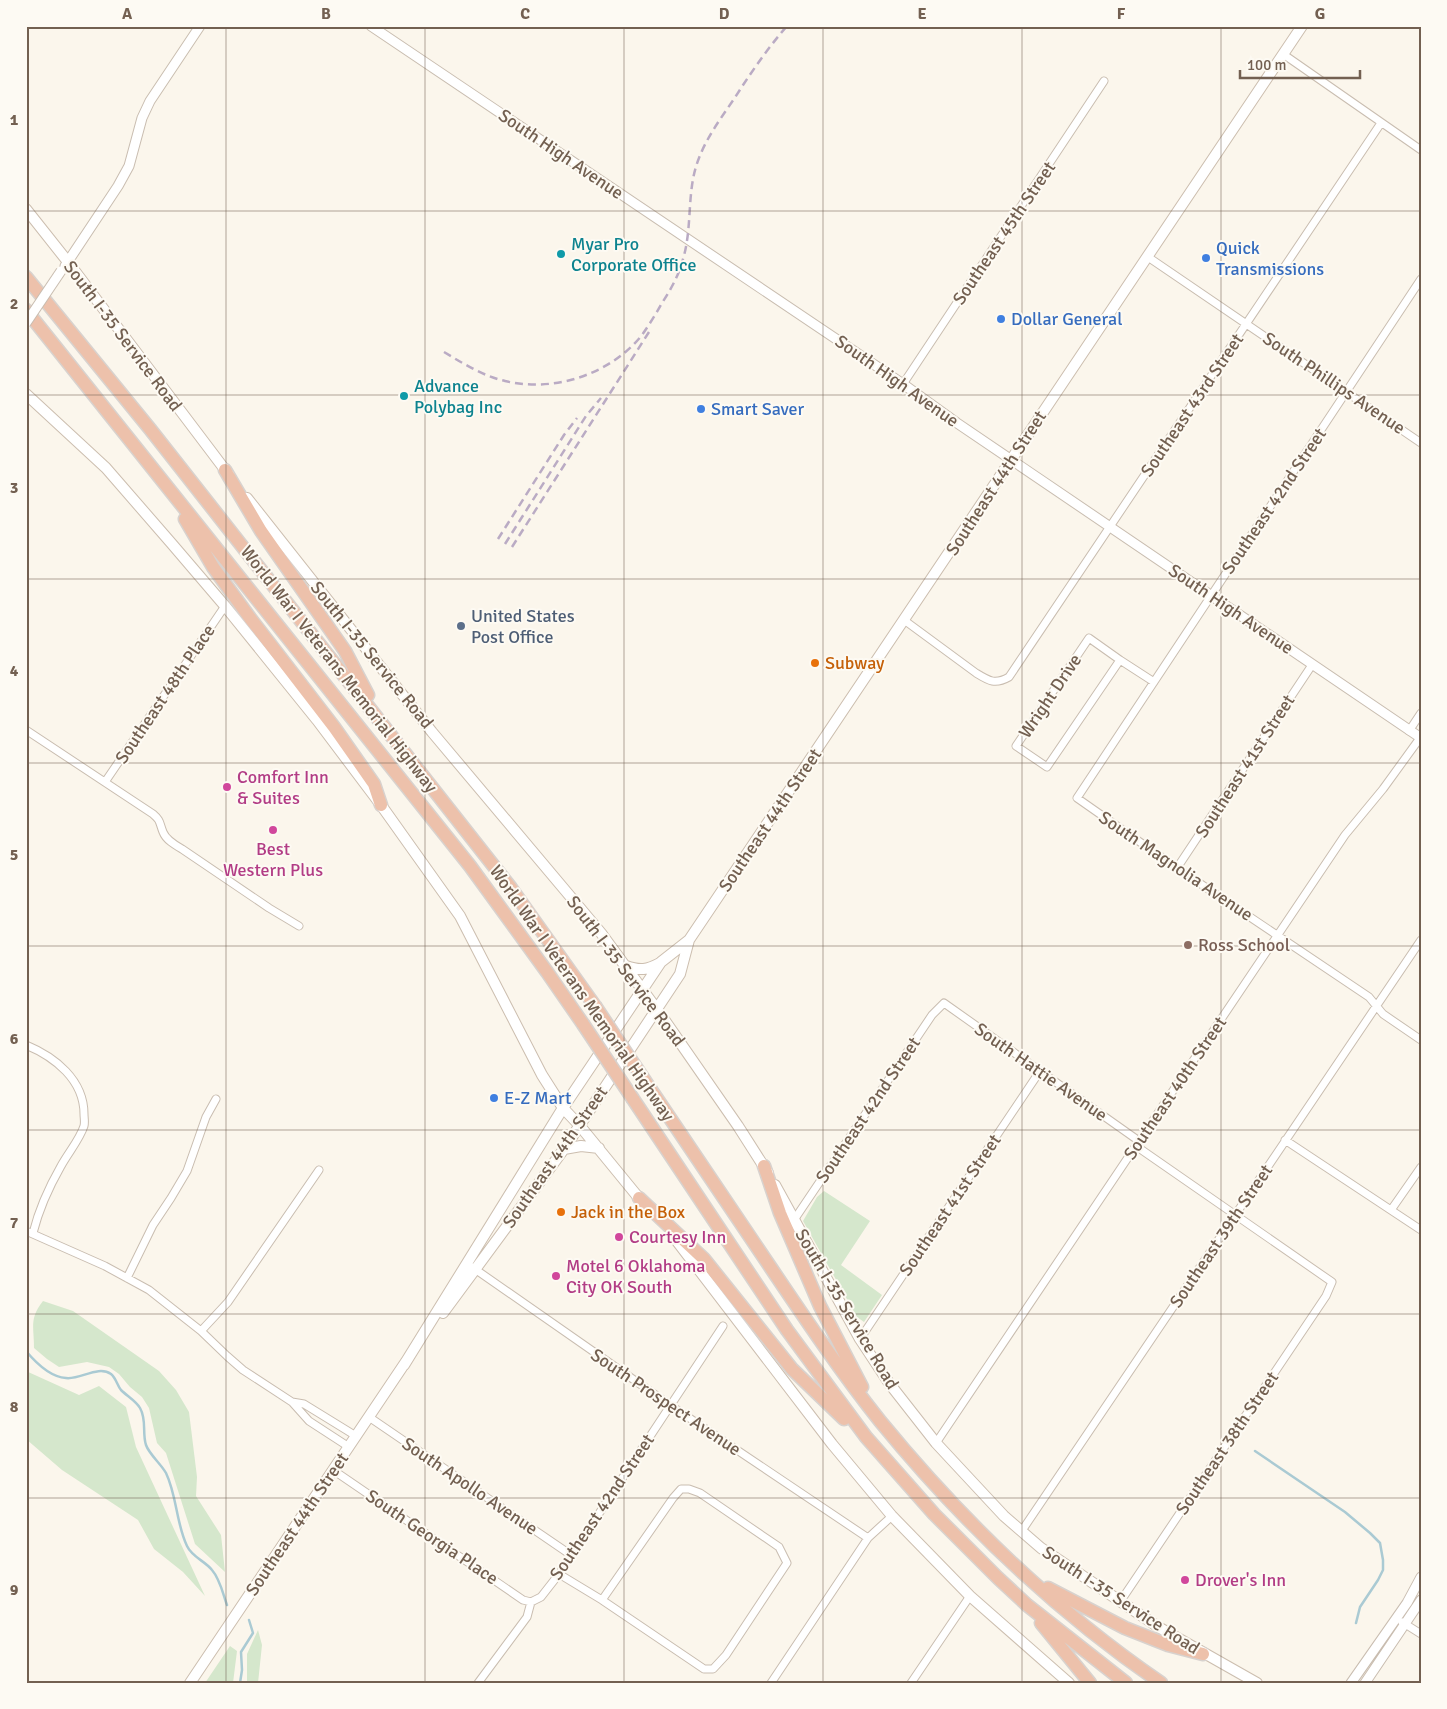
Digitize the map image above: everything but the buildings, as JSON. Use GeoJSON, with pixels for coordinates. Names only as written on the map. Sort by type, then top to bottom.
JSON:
{"type":"FeatureCollection","features":[{"type":"Feature","properties":{"kind":"highway","name":"World War I Veterans Memorial Highway"},"geometry":{"type":"LineString","coordinates":[[26,277],[150,429],[511,888],[595,1006],[827,1350],[880,1420],[918,1466],[958,1509],[1031,1579],[1094,1633],[1161,1683]]}},
{"type":"Feature","properties":{"kind":"highway","name":"World War I Veterans Memorial Highway"},"geometry":{"type":"LineString","coordinates":[[26,310],[470,866],[583,1024],[792,1337],[842,1406],[880,1454],[965,1546],[1027,1605],[1126,1683]]}},
{"type":"Feature","properties":{"kind":"highway"},"geometry":{"type":"LineString","coordinates":[[225,470],[261,531],[345,651],[380,720]]}},
{"type":"Feature","properties":{"kind":"highway"},"geometry":{"type":"LineString","coordinates":[[159,476],[213,567],[374,784],[381,805]]}},
{"type":"Feature","properties":{"kind":"highway"},"geometry":{"type":"LineString","coordinates":[[764,1166],[780,1214],[820,1306],[880,1420]]}},
{"type":"Feature","properties":{"kind":"highway"},"geometry":{"type":"LineString","coordinates":[[639,1198],[704,1259],[792,1369],[880,1454]]}},
{"type":"Feature","properties":{"kind":"highway"},"geometry":{"type":"LineString","coordinates":[[1031,1579],[1125,1628],[1168,1645],[1204,1654]]}},
{"type":"Feature","properties":{"kind":"highway"},"geometry":{"type":"LineString","coordinates":[[1027,1605],[1090,1683]]}},
{"type":"Feature","properties":{"kind":"main road","name":"Southeast 44th Street"},"geometry":{"type":"LineString","coordinates":[[190,1683],[470,1266],[563,1108],[661,962],[689,940],[1302,26]]}},
{"type":"Feature","properties":{"kind":"main road","name":"South I-35 Service Road"},"geometry":{"type":"LineString","coordinates":[[26,209],[225,470],[432,732],[601,933],[643,989],[764,1166],[860,1339],[889,1384],[936,1443],[1004,1516],[1057,1559],[1160,1628],[1257,1683]]}},
{"type":"Feature","properties":{"kind":"main road"},"geometry":{"type":"LineString","coordinates":[[26,394],[106,468],[225,606],[327,734],[381,805],[460,916],[539,1068],[563,1108],[678,1242],[832,1444],[892,1516],[970,1596],[1069,1683]]}},
{"type":"Feature","properties":{"kind":"main road","name":"Southeast 44th Street"},"geometry":{"type":"LineString","coordinates":[[470,1266],[580,1126],[680,974],[689,940]]}},
{"type":"Feature","properties":{"kind":"main road"},"geometry":{"type":"LineString","coordinates":[[626,966],[643,970],[650,969],[661,962]]}},
{"type":"Feature","properties":{"kind":"main road"},"geometry":{"type":"LineString","coordinates":[[564,1148],[581,1146],[599,1148]]}},
{"type":"Feature","properties":{"kind":"street"},"geometry":{"type":"LineString","coordinates":[[26,323],[118,186],[129,166],[142,118],[150,101],[200,26]]}},
{"type":"Feature","properties":{"kind":"street","name":"South High Avenue"},"geometry":{"type":"LineString","coordinates":[[371,26],[903,384],[957,423],[1420,738]]}},
{"type":"Feature","properties":{"kind":"street"},"geometry":{"type":"LineString","coordinates":[[1283,54],[1421,150]]}},
{"type":"Feature","properties":{"kind":"street","name":"Southeast 45th Street"},"geometry":{"type":"LineString","coordinates":[[903,384],[1104,81]]}},
{"type":"Feature","properties":{"kind":"street","name":"Southeast 43rd Street"},"geometry":{"type":"LineString","coordinates":[[904,620],[988,680],[999,682],[1009,677],[1381,123]]}},
{"type":"Feature","properties":{"kind":"street","name":"South Phillips Avenue"},"geometry":{"type":"LineString","coordinates":[[1148,257],[1421,443]]}},
{"type":"Feature","properties":{"kind":"street","name":"Southeast 42nd Street"},"geometry":{"type":"LineString","coordinates":[[1077,798],[1421,278]]}},
{"type":"Feature","properties":{"kind":"street","name":"Southeast 48th Place"},"geometry":{"type":"LineString","coordinates":[[105,782],[225,606]]}},
{"type":"Feature","properties":{"kind":"street","name":"Wright Drive"},"geometry":{"type":"LineString","coordinates":[[1120,660],[1047,767],[1016,746],[1089,638],[1154,682]]}},
{"type":"Feature","properties":{"kind":"street","name":"Southeast 41st Street"},"geometry":{"type":"LineString","coordinates":[[1177,868],[1312,665]]}},
{"type":"Feature","properties":{"kind":"street"},"geometry":{"type":"LineString","coordinates":[[1409,731],[1421,713]]}},
{"type":"Feature","properties":{"kind":"street"},"geometry":{"type":"LineString","coordinates":[[26,730],[160,820],[163,833],[170,841],[299,926]]}},
{"type":"Feature","properties":{"kind":"street","name":"Southeast 40th Street"},"geometry":{"type":"LineString","coordinates":[[936,1443],[1344,835],[1383,790],[1420,738]]}},
{"type":"Feature","properties":{"kind":"street","name":"South Magnolia Avenue"},"geometry":{"type":"LineString","coordinates":[[1077,798],[1177,868],[1369,997],[1383,1014],[1421,1040]]}},
{"type":"Feature","properties":{"kind":"street","name":"Southeast 39th Street"},"geometry":{"type":"LineString","coordinates":[[1022,1532],[1421,940]]}},
{"type":"Feature","properties":{"kind":"street","name":"Southeast 42nd Street"},"geometry":{"type":"LineString","coordinates":[[794,1220],[932,1015],[944,1003]]}},
{"type":"Feature","properties":{"kind":"street","name":"South Hattie Avenue"},"geometry":{"type":"LineString","coordinates":[[944,1003],[1040,1071],[1137,1144],[1332,1282]]}},
{"type":"Feature","properties":{"kind":"street"},"geometry":{"type":"LineString","coordinates":[[26,1045],[40,1051],[67,1072],[76,1084],[84,1107],[84,1125],[49,1188],[30,1232],[105,1266],[148,1290],[201,1331],[243,1370],[292,1402],[309,1421],[349,1447]]}},
{"type":"Feature","properties":{"kind":"street","name":"Southeast 41st Street"},"geometry":{"type":"LineString","coordinates":[[860,1339],[1040,1071]]}},
{"type":"Feature","properties":{"kind":"street"},"geometry":{"type":"LineString","coordinates":[[127,1278],[153,1225],[187,1171],[206,1117],[216,1099]]}},
{"type":"Feature","properties":{"kind":"street"},"geometry":{"type":"LineString","coordinates":[[1285,1140],[1421,1230]]}},
{"type":"Feature","properties":{"kind":"street"},"geometry":{"type":"LineString","coordinates":[[1391,1210],[1421,1167]]}},
{"type":"Feature","properties":{"kind":"street"},"geometry":{"type":"LineString","coordinates":[[201,1331],[228,1302],[319,1170]]}},
{"type":"Feature","properties":{"kind":"street","name":"South Prospect Avenue"},"geometry":{"type":"LineString","coordinates":[[470,1266],[670,1405],[868,1538]]}},
{"type":"Feature","properties":{"kind":"street","name":"Southeast 38th Street"},"geometry":{"type":"LineString","coordinates":[[1120,1602],[1326,1296],[1332,1282]]}},
{"type":"Feature","properties":{"kind":"street","name":"Southeast 42nd Street"},"geometry":{"type":"LineString","coordinates":[[478,1683],[527,1618],[531,1602],[541,1597],[559,1574],[723,1326]]}},
{"type":"Feature","properties":{"kind":"street"},"geometry":{"type":"LineString","coordinates":[[292,1402],[304,1404],[356,1436]]}},
{"type":"Feature","properties":{"kind":"street","name":"South Apollo Avenue"},"geometry":{"type":"LineString","coordinates":[[369,1417],[571,1555]]}},
{"type":"Feature","properties":{"kind":"street","name":"South Georgia Place"},"geometry":{"type":"LineString","coordinates":[[334,1470],[523,1600],[531,1602]]}},
{"type":"Feature","properties":{"kind":"street"},"geometry":{"type":"LineString","coordinates":[[559,1574],[602,1600],[704,1669],[713,1669],[726,1655],[787,1563],[779,1547],[700,1493],[690,1489],[682,1489],[673,1498],[602,1600]]}},
{"type":"Feature","properties":{"kind":"street"},"geometry":{"type":"LineString","coordinates":[[771,1683],[868,1538],[892,1516]]}},
{"type":"Feature","properties":{"kind":"street"},"geometry":{"type":"LineString","coordinates":[[1365,1683],[1400,1621],[1421,1577]]}},
{"type":"Feature","properties":{"kind":"street"},"geometry":{"type":"LineString","coordinates":[[911,1683],[970,1596]]}},
{"type":"Feature","properties":{"kind":"street"},"geometry":{"type":"LineString","coordinates":[[1351,1683],[1400,1621],[1421,1600]]}},
{"type":"Feature","properties":{"kind":"street"},"geometry":{"type":"LineString","coordinates":[[1400,1621],[1421,1634]]}},
{"type":"Feature","properties":{"kind":"green space"},"geometry":{"type":"Polygon","coordinates":[[[824,1191],[870,1221],[841,1265],[882,1295],[864,1322],[857,1317],[803,1221],[817,1197],[824,1191]]]}},
{"type":"Feature","properties":{"kind":"green space"},"geometry":{"type":"Polygon","coordinates":[[[43,1301],[73,1311],[159,1371],[176,1390],[189,1412],[197,1477],[196,1496],[221,1535],[225,1572],[195,1544],[166,1453],[157,1443],[149,1408],[142,1397],[119,1374],[109,1367],[87,1362],[59,1367],[34,1348],[34,1318],[43,1301]]]}},
{"type":"Feature","properties":{"kind":"green space"},"geometry":{"type":"Polygon","coordinates":[[[26,1371],[79,1395],[99,1386],[126,1407],[136,1447],[205,1596],[183,1572],[154,1549],[138,1520],[62,1470],[26,1439],[26,1371]]]}},
{"type":"Feature","properties":{"kind":"green space"},"geometry":{"type":"Polygon","coordinates":[[[258,1630],[262,1645],[258,1683],[247,1683],[247,1654],[258,1630]]]}},
{"type":"Feature","properties":{"kind":"green space"},"geometry":{"type":"Polygon","coordinates":[[[230,1646],[237,1651],[233,1683],[205,1683],[230,1646]]]}},
{"type":"Feature","properties":{"kind":"waterway"},"geometry":{"type":"LineString","coordinates":[[26,1351],[44,1369],[60,1377],[71,1378],[100,1371],[111,1374],[121,1390],[138,1405],[143,1417],[146,1445],[166,1473],[170,1482],[183,1537],[187,1546],[215,1574],[227,1605]]}},
{"type":"Feature","properties":{"kind":"waterway"},"geometry":{"type":"LineString","coordinates":[[1255,1451],[1345,1512],[1380,1543],[1383,1570],[1360,1607],[1356,1623]]}},
{"type":"Feature","properties":{"kind":"waterway"},"geometry":{"type":"LineString","coordinates":[[240,1683],[242,1670],[241,1652],[253,1633],[249,1620]]}},
{"type":"Feature","properties":{"kind":"railway"},"geometry":{"type":"LineString","coordinates":[[444,352],[474,369],[497,379],[524,384],[543,384],[562,382],[598,370],[629,349],[650,323],[672,287],[679,271],[688,234],[692,183],[702,150],[753,71],[787,26]]}},
{"type":"Feature","properties":{"kind":"railway"},"geometry":{"type":"LineString","coordinates":[[512,547],[649,332]]}},
{"type":"Feature","properties":{"kind":"railway"},"geometry":{"type":"LineString","coordinates":[[505,544],[586,416],[601,398]]}},
{"type":"Feature","properties":{"kind":"railway"},"geometry":{"type":"LineString","coordinates":[[498,539],[564,435],[577,418]]}},
{"type":"Feature","properties":{"kind":"place","name":"Myar Pro Corporate Office"},"geometry":{"type":"Point","coordinates":[561,254]}},
{"type":"Feature","properties":{"kind":"place","name":"Quick Transmissions"},"geometry":{"type":"Point","coordinates":[1206,258]}},
{"type":"Feature","properties":{"kind":"place","name":"Dollar General"},"geometry":{"type":"Point","coordinates":[1001,319]}},
{"type":"Feature","properties":{"kind":"place","name":"Advance Polybag Inc"},"geometry":{"type":"Point","coordinates":[404,396]}},
{"type":"Feature","properties":{"kind":"place","name":"Smart Saver"},"geometry":{"type":"Point","coordinates":[701,409]}},
{"type":"Feature","properties":{"kind":"place","name":"United States Post Office"},"geometry":{"type":"Point","coordinates":[461,626]}},
{"type":"Feature","properties":{"kind":"place","name":"Subway"},"geometry":{"type":"Point","coordinates":[815,663]}},
{"type":"Feature","properties":{"kind":"place","name":"Comfort Inn & Suites"},"geometry":{"type":"Point","coordinates":[227,787]}},
{"type":"Feature","properties":{"kind":"place","name":"Best Western Plus"},"geometry":{"type":"Point","coordinates":[273,830]}},
{"type":"Feature","properties":{"kind":"place","name":"Ross School"},"geometry":{"type":"Point","coordinates":[1188,945]}},
{"type":"Feature","properties":{"kind":"place","name":"E-Z Mart"},"geometry":{"type":"Point","coordinates":[494,1098]}},
{"type":"Feature","properties":{"kind":"place","name":"Jack in the Box"},"geometry":{"type":"Point","coordinates":[561,1212]}},
{"type":"Feature","properties":{"kind":"place","name":"Courtesy Inn"},"geometry":{"type":"Point","coordinates":[619,1237]}},
{"type":"Feature","properties":{"kind":"place","name":"Motel 6 Oklahoma City OK South"},"geometry":{"type":"Point","coordinates":[556,1276]}},
{"type":"Feature","properties":{"kind":"place","name":"Drover's Inn"},"geometry":{"type":"Point","coordinates":[1185,1580]}}]}
